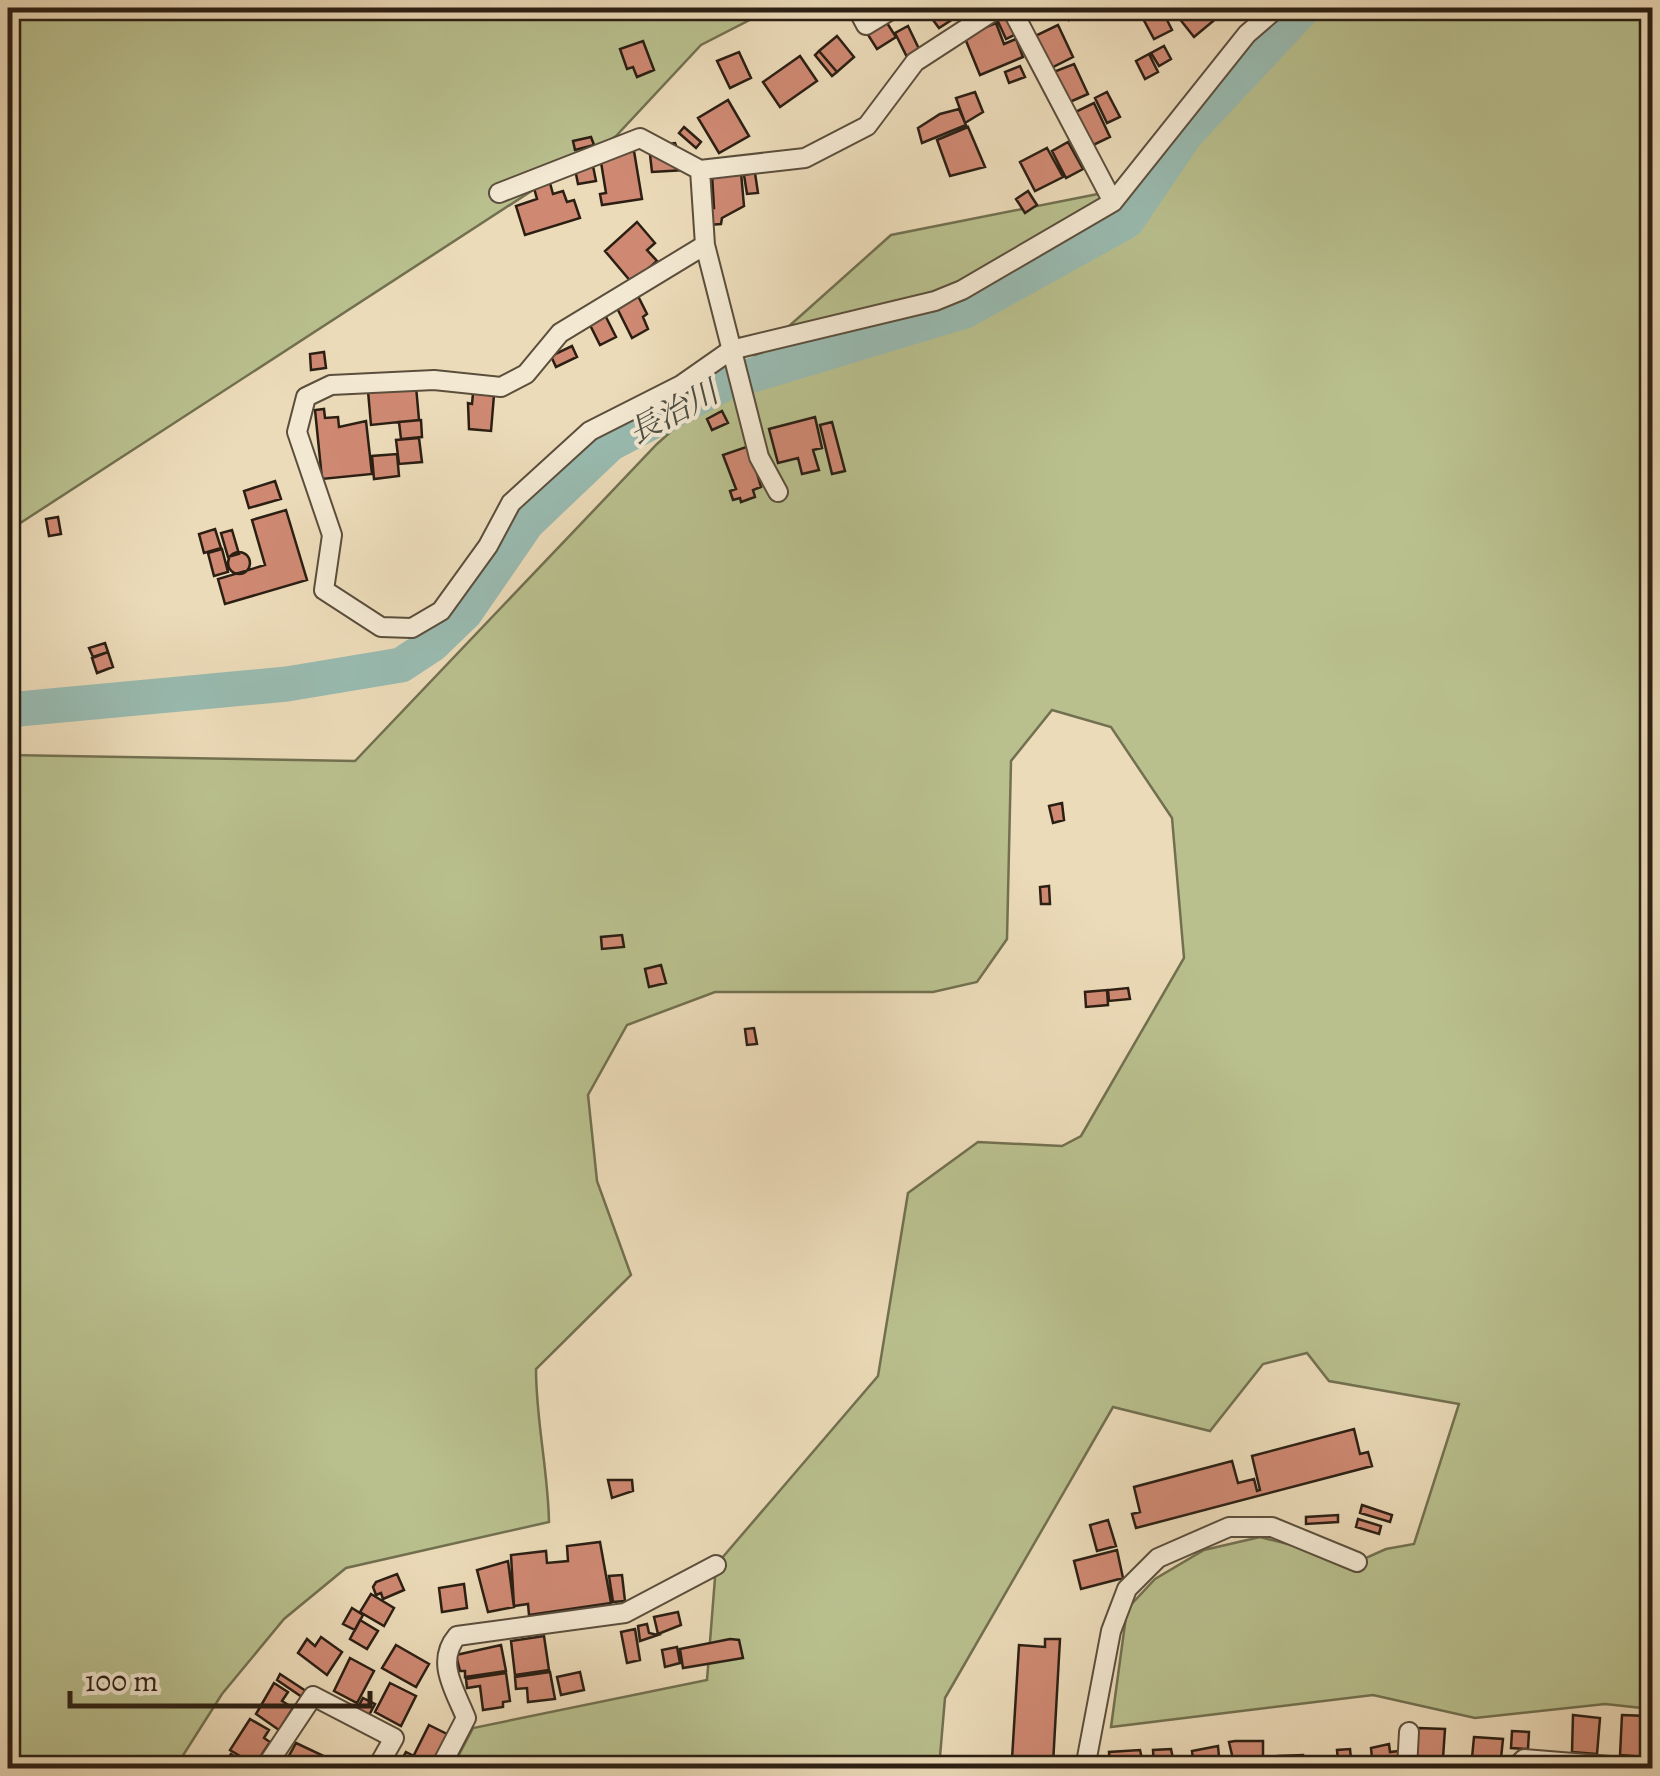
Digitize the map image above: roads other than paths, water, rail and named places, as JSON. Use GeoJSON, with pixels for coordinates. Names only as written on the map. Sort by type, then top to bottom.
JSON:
{"type":"FeatureCollection","features":[{"type":"Feature","properties":{"kind":"street"},"geometry":{"type":"LineString","coordinates":[[857,8],[866,24],[894,8]]}},
{"type":"Feature","properties":{"kind":"street"},"geometry":{"type":"LineString","coordinates":[[500,194],[640,138],[700,170],[806,158],[867,126],[915,62],[995,8]]}},
{"type":"Feature","properties":{"kind":"street"},"geometry":{"type":"LineString","coordinates":[[1011,8],[1114,202]]}},
{"type":"Feature","properties":{"kind":"street"},"geometry":{"type":"LineString","coordinates":[[705,245],[560,333],[526,374],[501,387],[417,380],[332,385],[306,397],[297,432],[332,536],[324,590],[381,627],[412,628],[442,611],[488,546],[511,503],[590,431],[681,385],[731,350],[935,301],[1114,202],[1247,34],[1277,8]]}},
{"type":"Feature","properties":{"kind":"street"},"geometry":{"type":"LineString","coordinates":[[700,170],[705,245],[759,457],[778,492]]}},
{"type":"Feature","properties":{"kind":"street"},"geometry":{"type":"LineString","coordinates":[[1085,1768],[1111,1631],[1126,1589],[1158,1558],[1228,1527],[1272,1527],[1356,1562]]}},
{"type":"Feature","properties":{"kind":"street"},"geometry":{"type":"LineString","coordinates":[[440,1768],[466,1718],[445,1662],[446,1649],[457,1636],[625,1613],[716,1565]]}},
{"type":"Feature","properties":{"kind":"street"},"geometry":{"type":"LineString","coordinates":[[265,1768],[313,1696],[394,1738],[377,1768]]}},
{"type":"Feature","properties":{"kind":"street"},"geometry":{"type":"LineString","coordinates":[[1408,1768],[1409,1732]]}},
{"type":"Feature","properties":{"kind":"street"},"geometry":{"type":"LineString","coordinates":[[1515,1768],[1524,1759],[1636,1768]]}},
{"type":"Feature","properties":{"kind":"waterway","name":"長治川"},"geometry":{"type":"LineString","coordinates":[[8,710],[287,684],[401,665],[433,644],[465,613],[527,523],[610,444],[726,383],[965,311],[1127,221],[1186,134],[1304,8]]}}]}
